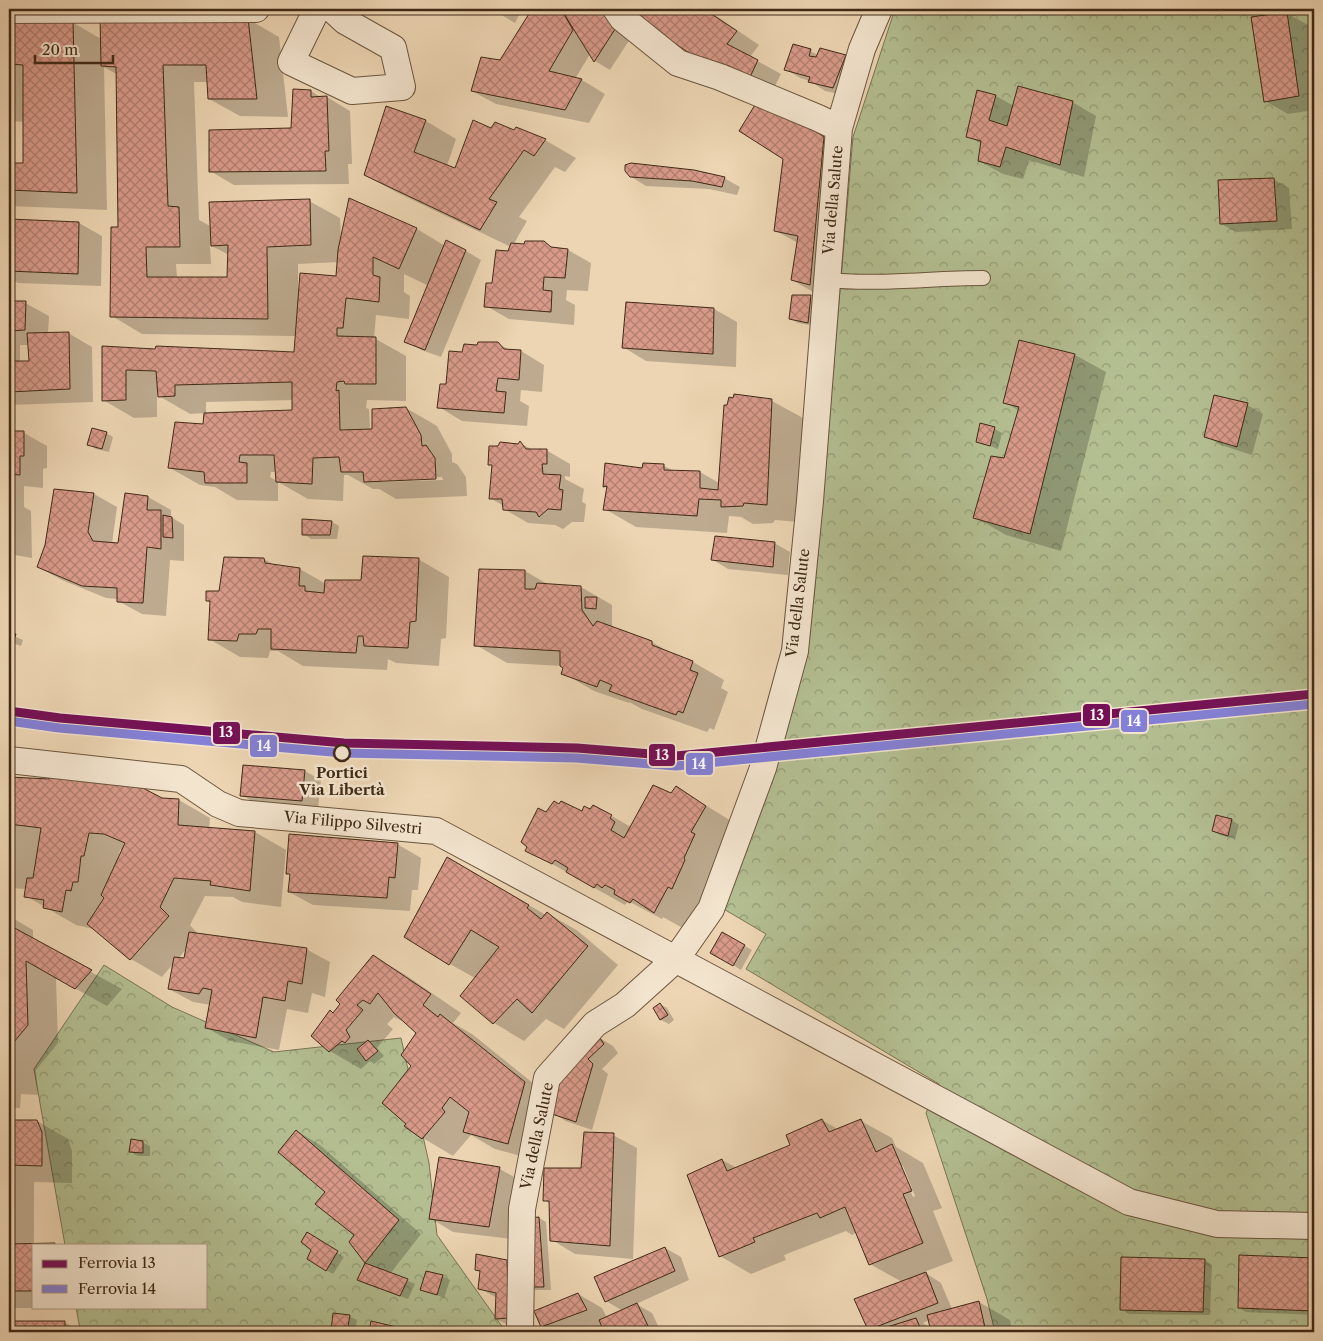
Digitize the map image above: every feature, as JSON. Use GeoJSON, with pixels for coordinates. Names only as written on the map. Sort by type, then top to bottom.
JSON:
{"type":"FeatureCollection","features":[{"type":"Feature","properties":{"kind":"street"},"geometry":{"type":"LineString","coordinates":[[9,10],[256,9]]}},
{"type":"Feature","properties":{"kind":"street"},"geometry":{"type":"LineString","coordinates":[[316,9],[291,62],[352,91],[402,87],[393,48],[345,21],[332,9]]}},
{"type":"Feature","properties":{"kind":"street"},"geometry":{"type":"LineString","coordinates":[[616,9],[622,18],[678,63],[720,77],[839,128]]}},
{"type":"Feature","properties":{"kind":"street","name":"Via della Salute"},"geometry":{"type":"LineString","coordinates":[[520,1332],[522,1209],[547,1078],[595,1024],[625,1005],[676,959],[711,909],[762,768],[795,651],[810,502],[839,128],[862,48],[879,9]]}},
{"type":"Feature","properties":{"kind":"street","name":"Via Filippo Silvestri"},"geometry":{"type":"LineString","coordinates":[[9,760],[181,779],[218,804],[239,813],[436,831],[1129,1202],[1217,1224],[1314,1226]]}},
{"type":"Feature","properties":{"kind":"lane"},"geometry":{"type":"LineString","coordinates":[[827,280],[898,282],[940,278],[983,278]]}},
{"type":"Feature","properties":{"kind":"green space"},"geometry":{"type":"Polygon","coordinates":[[[895,9],[1314,9],[1314,1332],[995,1332],[987,1299],[926,1113],[939,1084],[746,969],[766,934],[722,908],[787,726],[814,597],[853,137],[895,9]]]}},
{"type":"Feature","properties":{"kind":"green space"},"geometry":{"type":"Polygon","coordinates":[[[104,965],[172,1007],[274,1052],[401,1038],[429,1163],[437,1235],[506,1332],[113,1332],[80,1329],[76,1308],[208,1308],[208,1244],[65,1244],[34,1069],[104,965]]]}},
{"type":"Feature","properties":{"kind":"building"},"geometry":{"type":"Polygon","coordinates":[[[532,9],[561,9],[573,30],[549,71],[582,79],[565,110],[471,91],[481,57],[500,60],[532,9]]]}},
{"type":"Feature","properties":{"kind":"building"},"geometry":{"type":"Polygon","coordinates":[[[561,9],[605,9],[617,26],[594,62],[561,9]]]}},
{"type":"Feature","properties":{"kind":"building"},"geometry":{"type":"Polygon","coordinates":[[[630,9],[704,9],[737,31],[727,44],[758,60],[750,77],[727,65],[725,68],[715,61],[713,65],[689,53],[644,22],[630,9]]]}},
{"type":"Feature","properties":{"kind":"building"},"geometry":{"type":"Polygon","coordinates":[[[1287,12],[1299,96],[1264,102],[1251,17],[1287,12]]]}},
{"type":"Feature","properties":{"kind":"building"},"geometry":{"type":"Polygon","coordinates":[[[100,15],[248,18],[257,99],[208,99],[206,65],[163,65],[168,206],[179,207],[180,247],[146,247],[147,277],[227,277],[228,245],[211,246],[209,202],[310,199],[311,245],[267,247],[268,319],[110,317],[111,227],[118,227],[116,67],[101,66],[100,15]]]}},
{"type":"Feature","properties":{"kind":"building"},"geometry":{"type":"Polygon","coordinates":[[[73,21],[77,193],[9,190],[9,163],[23,163],[23,65],[9,64],[9,22],[73,21]]]}},
{"type":"Feature","properties":{"kind":"building"},"geometry":{"type":"Polygon","coordinates":[[[793,44],[811,49],[809,56],[816,57],[820,48],[846,55],[833,88],[808,82],[810,77],[784,70],[793,44]]]}},
{"type":"Feature","properties":{"kind":"building"},"geometry":{"type":"Polygon","coordinates":[[[1018,86],[1073,101],[1060,165],[1006,147],[1000,167],[978,161],[981,141],[966,137],[977,90],[996,95],[989,120],[1007,126],[1018,86]]]}},
{"type":"Feature","properties":{"kind":"building"},"geometry":{"type":"Polygon","coordinates":[[[293,89],[311,90],[311,97],[327,96],[329,151],[325,151],[326,171],[209,172],[209,130],[291,128],[293,89]]]}},
{"type":"Feature","properties":{"kind":"building"},"geometry":{"type":"Polygon","coordinates":[[[758,100],[796,118],[824,137],[810,285],[791,280],[798,236],[774,231],[783,159],[739,131],[758,100]]]}},
{"type":"Feature","properties":{"kind":"building"},"geometry":{"type":"Polygon","coordinates":[[[386,106],[426,120],[414,152],[455,168],[473,120],[491,128],[495,122],[514,130],[516,127],[546,139],[534,156],[524,150],[489,199],[497,202],[480,230],[364,175],[386,106]]]}},
{"type":"Feature","properties":{"kind":"building"},"geometry":{"type":"Polygon","coordinates":[[[631,163],[694,170],[725,177],[722,187],[692,181],[630,177],[625,171],[625,165],[631,163]]]}},
{"type":"Feature","properties":{"kind":"building"},"geometry":{"type":"Polygon","coordinates":[[[1274,178],[1277,221],[1220,224],[1218,180],[1274,178]]]}},
{"type":"Feature","properties":{"kind":"building"},"geometry":{"type":"Polygon","coordinates":[[[349,198],[417,228],[399,269],[373,257],[373,275],[380,277],[379,302],[346,298],[343,328],[337,328],[337,336],[376,337],[376,384],[345,384],[344,381],[337,382],[336,391],[339,390],[340,430],[372,429],[372,409],[406,407],[421,435],[422,446],[426,445],[435,458],[436,479],[364,482],[363,472],[341,472],[339,457],[313,458],[312,484],[276,482],[274,455],[240,455],[239,462],[247,463],[247,483],[205,483],[204,472],[168,468],[175,422],[203,424],[204,413],[292,410],[292,382],[175,385],[175,396],[158,397],[156,371],[126,370],[126,400],[102,401],[102,346],[155,349],[156,346],[294,352],[300,273],[336,276],[338,250],[349,198]]]}},
{"type":"Feature","properties":{"kind":"building"},"geometry":{"type":"Polygon","coordinates":[[[9,219],[79,222],[78,274],[9,271],[9,219]]]}},
{"type":"Feature","properties":{"kind":"building"},"geometry":{"type":"Polygon","coordinates":[[[446,240],[466,250],[425,350],[404,342],[446,240]]]}},
{"type":"Feature","properties":{"kind":"building"},"geometry":{"type":"Polygon","coordinates":[[[525,241],[544,241],[551,247],[568,249],[565,278],[544,277],[543,290],[552,291],[551,312],[484,307],[486,283],[492,283],[496,250],[508,251],[511,243],[524,244],[525,241]]]}},
{"type":"Feature","properties":{"kind":"building"},"geometry":{"type":"Polygon","coordinates":[[[792,295],[811,295],[808,323],[789,319],[792,295]]]}},
{"type":"Feature","properties":{"kind":"building"},"geometry":{"type":"Polygon","coordinates":[[[9,301],[26,301],[25,330],[9,331],[9,301]]]}},
{"type":"Feature","properties":{"kind":"building"},"geometry":{"type":"Polygon","coordinates":[[[626,302],[714,308],[713,354],[622,348],[626,302]]]}},
{"type":"Feature","properties":{"kind":"building"},"geometry":{"type":"Polygon","coordinates":[[[69,332],[70,389],[9,392],[9,361],[29,361],[27,333],[69,332]]]}},
{"type":"Feature","properties":{"kind":"building"},"geometry":{"type":"Polygon","coordinates":[[[1019,340],[1075,354],[1030,534],[973,518],[991,456],[1004,458],[1019,407],[1003,403],[1019,340]]]}},
{"type":"Feature","properties":{"kind":"building"},"geometry":{"type":"Polygon","coordinates":[[[478,342],[498,342],[504,349],[521,350],[519,380],[498,378],[496,391],[506,392],[504,413],[437,408],[440,384],[446,384],[449,351],[462,352],[464,344],[477,345],[478,342]]]}},
{"type":"Feature","properties":{"kind":"building"},"geometry":{"type":"Polygon","coordinates":[[[734,394],[772,399],[767,505],[744,503],[743,506],[721,507],[721,500],[699,499],[697,516],[603,510],[607,486],[603,487],[605,463],[642,468],[643,463],[664,464],[664,470],[700,471],[700,488],[718,490],[724,405],[727,405],[729,397],[733,398],[734,394]]]}},
{"type":"Feature","properties":{"kind":"building"},"geometry":{"type":"Polygon","coordinates":[[[1214,395],[1248,403],[1237,447],[1204,437],[1214,395]]]}},
{"type":"Feature","properties":{"kind":"building"},"geometry":{"type":"Polygon","coordinates":[[[980,423],[995,427],[990,446],[976,442],[980,423]]]}},
{"type":"Feature","properties":{"kind":"building"},"geometry":{"type":"Polygon","coordinates":[[[92,428],[107,432],[102,449],[87,445],[92,428]]]}},
{"type":"Feature","properties":{"kind":"building"},"geometry":{"type":"Polygon","coordinates":[[[9,431],[24,431],[24,456],[20,456],[20,475],[9,474],[9,431]]]}},
{"type":"Feature","properties":{"kind":"building"},"geometry":{"type":"Polygon","coordinates":[[[520,441],[526,449],[547,449],[547,464],[542,464],[543,474],[561,475],[559,489],[563,490],[561,510],[548,509],[539,517],[536,512],[503,510],[502,499],[489,499],[492,465],[488,465],[489,446],[498,446],[500,442],[518,444],[520,441]]]}},
{"type":"Feature","properties":{"kind":"building"},"geometry":{"type":"Polygon","coordinates":[[[54,489],[94,493],[88,532],[93,541],[118,543],[125,493],[148,496],[147,510],[161,510],[161,549],[147,547],[143,603],[117,602],[117,588],[82,586],[37,567],[45,545],[54,489]]]}},
{"type":"Feature","properties":{"kind":"building"},"geometry":{"type":"Polygon","coordinates":[[[163,515],[172,517],[173,538],[163,537],[163,515]]]}},
{"type":"Feature","properties":{"kind":"building"},"geometry":{"type":"Polygon","coordinates":[[[302,519],[332,521],[330,535],[302,535],[302,519]]]}},
{"type":"Feature","properties":{"kind":"building"},"geometry":{"type":"Polygon","coordinates":[[[715,536],[775,542],[773,567],[711,560],[715,536]]]}},
{"type":"Feature","properties":{"kind":"building"},"geometry":{"type":"Polygon","coordinates":[[[363,556],[419,558],[416,621],[410,622],[408,648],[364,646],[363,636],[358,636],[356,653],[271,649],[271,629],[258,629],[256,634],[239,634],[237,641],[208,640],[210,601],[206,601],[206,591],[219,591],[224,557],[264,558],[265,563],[300,568],[299,586],[305,586],[305,591],[324,593],[325,580],[361,580],[363,556]]]}},
{"type":"Feature","properties":{"kind":"building"},"geometry":{"type":"Polygon","coordinates":[[[479,569],[525,570],[525,589],[535,589],[537,583],[581,586],[582,610],[593,626],[597,621],[652,641],[652,645],[693,661],[690,670],[698,673],[683,713],[678,711],[676,715],[609,691],[612,685],[600,680],[597,687],[561,674],[563,668],[560,666],[560,651],[474,646],[479,569]]]}},
{"type":"Feature","properties":{"kind":"building"},"geometry":{"type":"Polygon","coordinates":[[[585,597],[597,597],[596,609],[585,608],[585,597]]]}},
{"type":"Feature","properties":{"kind":"building"},"geometry":{"type":"Polygon","coordinates":[[[9,632],[16,634],[13,643],[9,641],[9,632]]]}},
{"type":"Feature","properties":{"kind":"building"},"geometry":{"type":"Polygon","coordinates":[[[243,765],[305,770],[302,801],[240,796],[243,765]]]}},
{"type":"Feature","properties":{"kind":"building"},"geometry":{"type":"Polygon","coordinates":[[[49,776],[141,787],[162,798],[179,799],[178,825],[255,831],[250,891],[210,885],[211,881],[174,878],[160,907],[169,916],[130,960],[87,924],[104,898],[101,895],[125,843],[104,834],[89,833],[84,856],[81,856],[78,882],[73,882],[71,891],[66,890],[62,912],[43,908],[44,900],[24,897],[27,878],[33,878],[41,828],[9,824],[9,777],[49,779],[49,776]]]}},
{"type":"Feature","properties":{"kind":"building"},"geometry":{"type":"Polygon","coordinates":[[[653,785],[671,793],[676,786],[706,806],[691,832],[695,834],[672,889],[668,887],[654,913],[633,899],[630,903],[614,894],[615,890],[605,885],[602,888],[597,884],[594,888],[566,872],[568,868],[555,860],[552,864],[525,851],[527,847],[521,842],[538,808],[546,812],[554,801],[559,804],[561,801],[582,811],[584,806],[590,809],[593,805],[612,815],[610,818],[615,822],[611,830],[624,838],[653,785]]]}},
{"type":"Feature","properties":{"kind":"building"},"geometry":{"type":"Polygon","coordinates":[[[1216,815],[1232,819],[1228,836],[1212,831],[1216,815]]]}},
{"type":"Feature","properties":{"kind":"building"},"geometry":{"type":"Polygon","coordinates":[[[289,834],[398,843],[395,878],[389,877],[387,898],[288,892],[290,874],[286,874],[289,834]]]}},
{"type":"Feature","properties":{"kind":"building"},"geometry":{"type":"Polygon","coordinates":[[[447,857],[529,905],[527,908],[541,919],[547,912],[588,946],[532,1013],[517,999],[493,1024],[460,996],[499,947],[471,930],[449,965],[404,937],[447,857]]]}},
{"type":"Feature","properties":{"kind":"building"},"geometry":{"type":"Polygon","coordinates":[[[9,925],[92,970],[75,989],[26,961],[28,1025],[9,1048],[9,925]]]}},
{"type":"Feature","properties":{"kind":"building"},"geometry":{"type":"Polygon","coordinates":[[[189,932],[307,948],[302,984],[288,981],[285,1001],[263,997],[256,1038],[205,1028],[212,990],[203,988],[199,994],[168,989],[174,957],[184,958],[189,932]]]}},
{"type":"Feature","properties":{"kind":"building"},"geometry":{"type":"Polygon","coordinates":[[[722,932],[745,945],[733,966],[710,953],[722,932]]]}},
{"type":"Feature","properties":{"kind":"building"},"geometry":{"type":"Polygon","coordinates":[[[373,955],[431,994],[423,1005],[438,1017],[440,1014],[525,1082],[508,1144],[463,1132],[469,1112],[450,1097],[442,1108],[445,1112],[422,1139],[404,1126],[406,1124],[382,1103],[411,1066],[401,1055],[416,1033],[394,1013],[378,993],[370,1004],[363,1000],[357,1005],[363,1010],[346,1030],[350,1037],[345,1043],[342,1041],[329,1052],[311,1036],[330,1010],[333,1013],[340,1004],[336,1000],[373,955]]]}},
{"type":"Feature","properties":{"kind":"building"},"geometry":{"type":"Polygon","coordinates":[[[660,1003],[668,1015],[660,1020],[653,1008],[660,1003]]]}},
{"type":"Feature","properties":{"kind":"building"},"geometry":{"type":"Polygon","coordinates":[[[598,1035],[604,1044],[588,1059],[593,1064],[576,1122],[549,1113],[563,1066],[598,1035]]]}},
{"type":"Feature","properties":{"kind":"building"},"geometry":{"type":"Polygon","coordinates":[[[368,1040],[378,1051],[366,1061],[357,1049],[368,1040]]]}},
{"type":"Feature","properties":{"kind":"building"},"geometry":{"type":"Polygon","coordinates":[[[822,1119],[829,1132],[861,1119],[876,1152],[892,1144],[912,1191],[903,1194],[923,1243],[869,1265],[845,1207],[820,1218],[817,1213],[753,1238],[755,1242],[719,1257],[687,1175],[722,1159],[727,1171],[790,1145],[786,1135],[822,1119]]]}},
{"type":"Feature","properties":{"kind":"building"},"geometry":{"type":"Polygon","coordinates":[[[9,1120],[37,1120],[42,1132],[42,1166],[9,1165],[9,1120]]]}},
{"type":"Feature","properties":{"kind":"building"},"geometry":{"type":"Polygon","coordinates":[[[296,1130],[399,1220],[365,1263],[349,1242],[354,1235],[315,1204],[325,1192],[278,1152],[296,1130]]]}},
{"type":"Feature","properties":{"kind":"building"},"geometry":{"type":"Polygon","coordinates":[[[584,1132],[614,1133],[610,1246],[550,1241],[549,1201],[543,1201],[544,1168],[581,1168],[584,1132]]]}},
{"type":"Feature","properties":{"kind":"building"},"geometry":{"type":"Polygon","coordinates":[[[131,1139],[143,1141],[143,1153],[129,1152],[131,1139]]]}},
{"type":"Feature","properties":{"kind":"building"},"geometry":{"type":"Polygon","coordinates":[[[439,1157],[500,1167],[489,1227],[429,1219],[439,1157]]]}},
{"type":"Feature","properties":{"kind":"building"},"geometry":{"type":"Polygon","coordinates":[[[539,1217],[544,1287],[525,1287],[529,1218],[539,1217]]]}},
{"type":"Feature","properties":{"kind":"building"},"geometry":{"type":"Polygon","coordinates":[[[307,1232],[338,1251],[326,1271],[307,1259],[311,1250],[301,1242],[307,1232]]]}},
{"type":"Feature","properties":{"kind":"building"},"geometry":{"type":"Polygon","coordinates":[[[55,1243],[32,1244],[32,1291],[9,1291],[9,1244],[55,1243]]]}},
{"type":"Feature","properties":{"kind":"building"},"geometry":{"type":"Polygon","coordinates":[[[665,1247],[675,1271],[605,1302],[594,1277],[665,1247]]]}},
{"type":"Feature","properties":{"kind":"building"},"geometry":{"type":"Polygon","coordinates":[[[476,1254],[507,1260],[509,1318],[495,1319],[496,1293],[478,1289],[480,1271],[475,1270],[476,1254]]]}},
{"type":"Feature","properties":{"kind":"building"},"geometry":{"type":"Polygon","coordinates":[[[1239,1255],[1314,1258],[1314,1311],[1238,1308],[1239,1255]]]}},
{"type":"Feature","properties":{"kind":"building"},"geometry":{"type":"Polygon","coordinates":[[[1121,1257],[1205,1259],[1203,1312],[1120,1310],[1121,1257]]]}},
{"type":"Feature","properties":{"kind":"building"},"geometry":{"type":"Polygon","coordinates":[[[365,1263],[408,1279],[400,1296],[357,1280],[365,1263]]]}},
{"type":"Feature","properties":{"kind":"building"},"geometry":{"type":"Polygon","coordinates":[[[426,1271],[443,1275],[437,1295],[420,1290],[426,1271]]]}},
{"type":"Feature","properties":{"kind":"building"},"geometry":{"type":"Polygon","coordinates":[[[926,1272],[938,1303],[868,1330],[854,1299],[926,1272]]]}},
{"type":"Feature","properties":{"kind":"building"},"geometry":{"type":"Polygon","coordinates":[[[578,1293],[587,1310],[541,1327],[534,1311],[578,1293]]]}},
{"type":"Feature","properties":{"kind":"building"},"geometry":{"type":"Polygon","coordinates":[[[979,1301],[986,1332],[931,1332],[927,1315],[979,1301]]]}},
{"type":"Feature","properties":{"kind":"building"},"geometry":{"type":"Polygon","coordinates":[[[637,1303],[648,1326],[633,1332],[604,1332],[599,1320],[637,1303]]]}},
{"type":"Feature","properties":{"kind":"building"},"geometry":{"type":"Polygon","coordinates":[[[333,1313],[350,1315],[347,1332],[331,1330],[333,1313]]]}},
{"type":"Feature","properties":{"kind":"building"},"geometry":{"type":"Polygon","coordinates":[[[916,1318],[922,1332],[871,1332],[916,1318]]]}},
{"type":"Feature","properties":{"kind":"building"},"geometry":{"type":"Polygon","coordinates":[[[9,1321],[65,1321],[65,1332],[9,1332],[9,1321]]]}},
{"type":"Feature","properties":{"kind":"building"},"geometry":{"type":"Polygon","coordinates":[[[371,1321],[418,1332],[369,1332],[371,1321]]]}},
{"type":"Feature","properties":{"kind":"rail line","name":"13"},"geometry":{"type":"LineString","coordinates":[[9,711],[60,718],[344,743],[577,748],[676,756],[1314,694]]}},
{"type":"Feature","properties":{"kind":"rail line","name":"14"},"geometry":{"type":"LineString","coordinates":[[9,721],[59,728],[343,753],[576,758],[676,766],[1314,704]]}},
{"type":"Feature","properties":{"kind":"place","name":"Portici Via Libertà"},"geometry":{"type":"Point","coordinates":[342,753]}}]}
